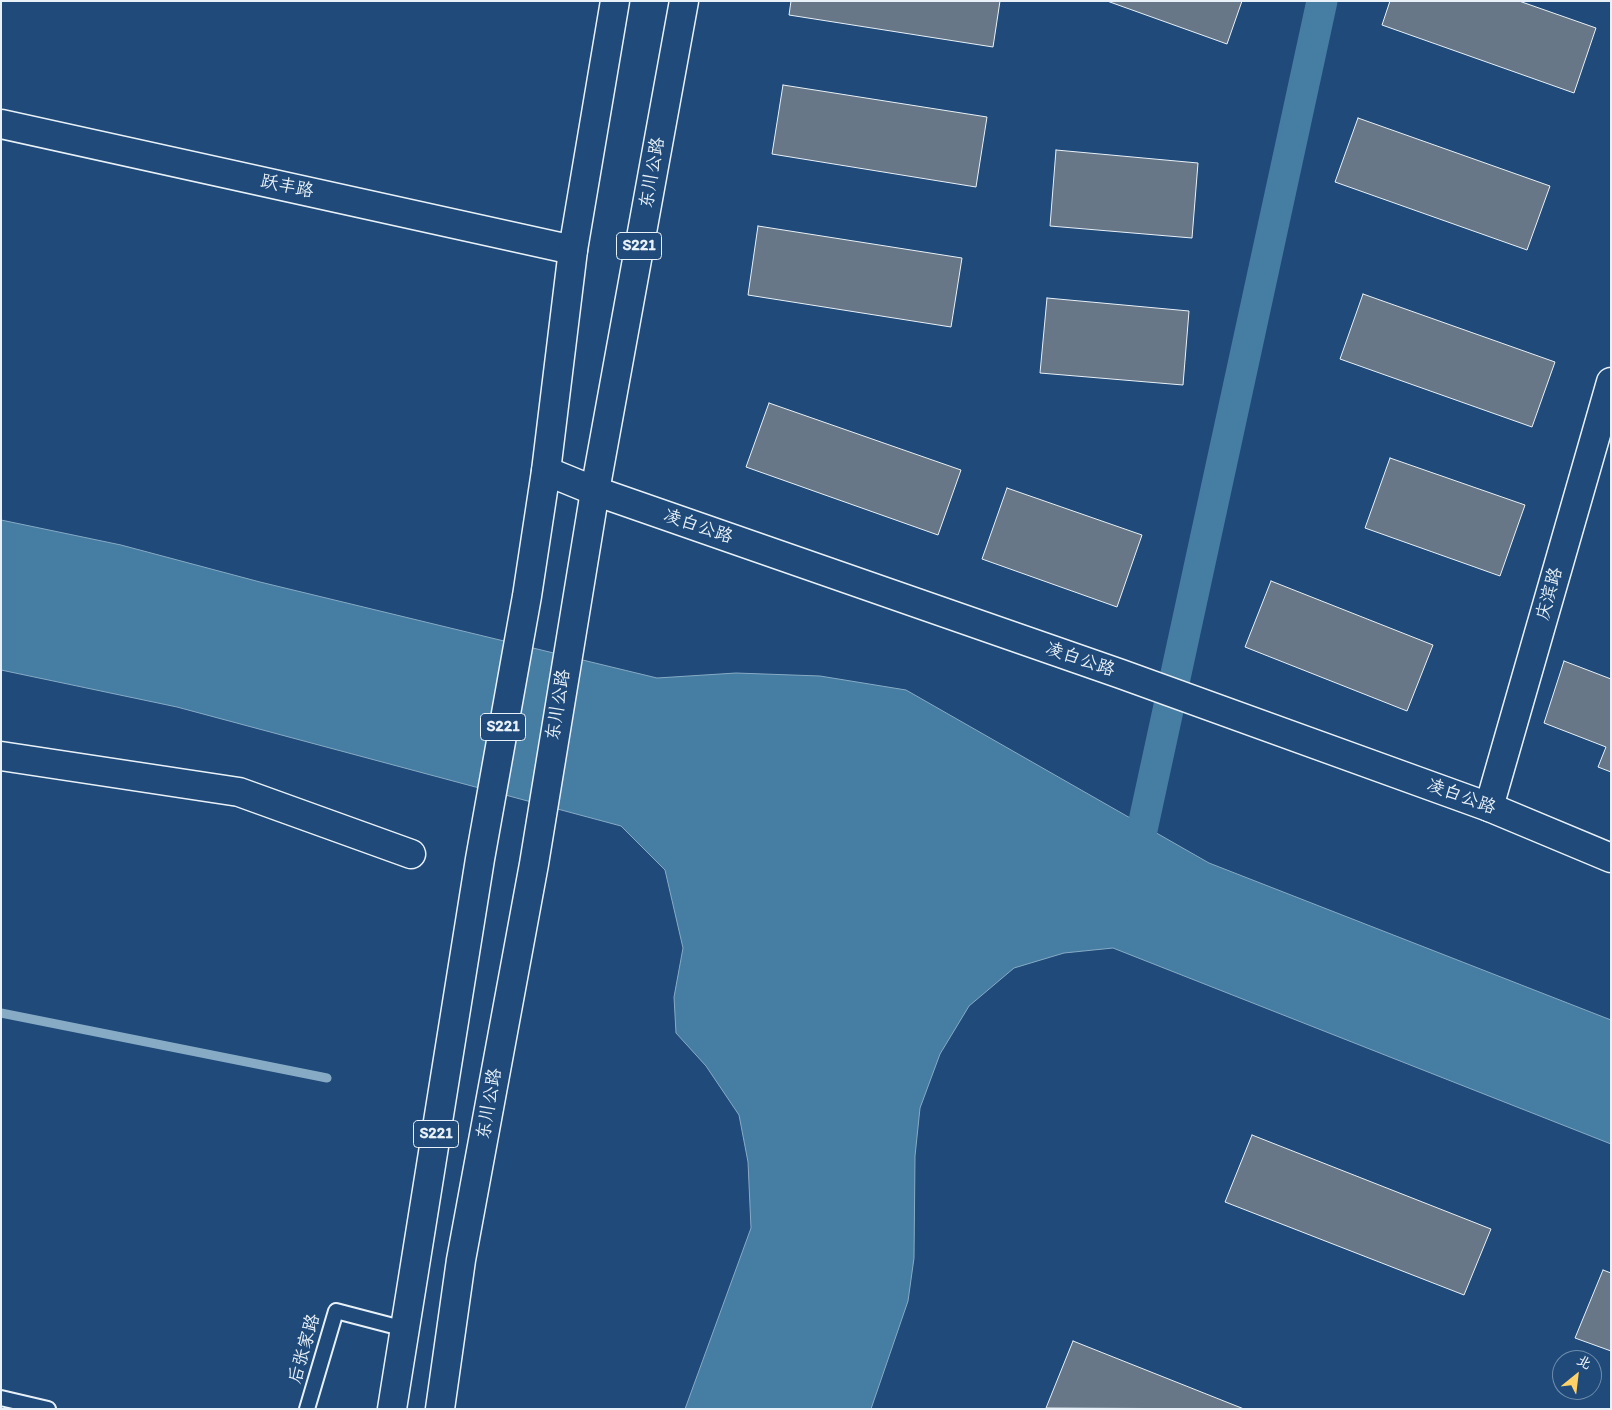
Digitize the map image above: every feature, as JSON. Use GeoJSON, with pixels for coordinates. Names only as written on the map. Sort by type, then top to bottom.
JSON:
{"type":"FeatureCollection","features":[{"type":"Feature","properties":{"kind":"main road","name":"S221"},"geometry":{"type":"LineString","coordinates":[[392,1409],[480,858],[527,596],[546,471],[573,250],[615,1]]}},
{"type":"Feature","properties":{"kind":"main road","name":"东川公路"},"geometry":{"type":"LineString","coordinates":[[440,1409],[461,1260],[534,864],[594,491],[684,1]]}},
{"type":"Feature","properties":{"kind":"main road","name":"跃丰路"},"geometry":{"type":"LineString","coordinates":[[1,124],[573,250]]}},
{"type":"Feature","properties":{"kind":"main road","name":"庆滨路"},"geometry":{"type":"LineString","coordinates":[[1489,806],[1611,382]]}},
{"type":"Feature","properties":{"kind":"main road","name":"凌白公路"},"geometry":{"type":"LineString","coordinates":[[546,471],[594,491],[1121,674],[1214,709],[1489,806],[1611,858]]}},
{"type":"Feature","properties":{"kind":"main road"},"geometry":{"type":"LineString","coordinates":[[1,756],[239,792],[411,854]]}},
{"type":"Feature","properties":{"kind":"lane","name":"后张家路"},"geometry":{"type":"LineString","coordinates":[[307,1409],[336,1311],[405,1329]]}},
{"type":"Feature","properties":{"kind":"lane"},"geometry":{"type":"LineString","coordinates":[[1,1398],[48,1409]]}},
{"type":"Feature","properties":{"kind":"water"},"geometry":{"type":"Polygon","coordinates":[[[1,520],[121,545],[260,582],[657,678],[736,673],[820,676],[906,690],[1209,863],[1611,1020],[1611,1144],[1113,948],[1064,953],[1014,968],[969,1006],[940,1054],[920,1108],[915,1156],[914,1258],[908,1301],[871,1409],[685,1409],[751,1228],[748,1162],[739,1115],[706,1066],[676,1033],[674,997],[683,948],[665,870],[621,826],[177,707],[1,670],[1,520]]]}},
{"type":"Feature","properties":{"kind":"building"},"geometry":{"type":"Polygon","coordinates":[[[791,1],[1000,1],[993,47],[789,15],[791,1]]]}},
{"type":"Feature","properties":{"kind":"building"},"geometry":{"type":"Polygon","coordinates":[[[1107,1],[1242,1],[1227,44],[1107,1]]]}},
{"type":"Feature","properties":{"kind":"building"},"geometry":{"type":"Polygon","coordinates":[[[1390,1],[1519,1],[1596,28],[1574,93],[1382,25],[1390,1]]]}},
{"type":"Feature","properties":{"kind":"building"},"geometry":{"type":"Polygon","coordinates":[[[783,85],[987,117],[976,187],[772,154],[783,85]]]}},
{"type":"Feature","properties":{"kind":"building"},"geometry":{"type":"Polygon","coordinates":[[[1358,118],[1550,186],[1527,250],[1335,182],[1358,118]]]}},
{"type":"Feature","properties":{"kind":"building"},"geometry":{"type":"Polygon","coordinates":[[[1056,150],[1198,163],[1192,238],[1050,226],[1056,150]]]}},
{"type":"Feature","properties":{"kind":"building"},"geometry":{"type":"Polygon","coordinates":[[[758,226],[962,258],[951,327],[748,295],[758,226]]]}},
{"type":"Feature","properties":{"kind":"building"},"geometry":{"type":"Polygon","coordinates":[[[1363,294],[1555,362],[1532,427],[1340,359],[1363,294]]]}},
{"type":"Feature","properties":{"kind":"building"},"geometry":{"type":"Polygon","coordinates":[[[1047,298],[1189,311],[1183,385],[1040,373],[1047,298]]]}},
{"type":"Feature","properties":{"kind":"building"},"geometry":{"type":"Polygon","coordinates":[[[769,403],[961,470],[938,535],[746,467],[769,403]]]}},
{"type":"Feature","properties":{"kind":"building"},"geometry":{"type":"Polygon","coordinates":[[[1390,458],[1525,505],[1500,576],[1365,528],[1390,458]]]}},
{"type":"Feature","properties":{"kind":"building"},"geometry":{"type":"Polygon","coordinates":[[[1007,488],[1142,535],[1117,607],[982,559],[1007,488]]]}},
{"type":"Feature","properties":{"kind":"building"},"geometry":{"type":"Polygon","coordinates":[[[1271,581],[1433,645],[1407,711],[1245,647],[1271,581]]]}},
{"type":"Feature","properties":{"kind":"building"},"geometry":{"type":"Polygon","coordinates":[[[1564,661],[1611,679],[1611,772],[1598,767],[1606,747],[1544,723],[1564,661]]]}},
{"type":"Feature","properties":{"kind":"building"},"geometry":{"type":"Polygon","coordinates":[[[1252,1135],[1491,1229],[1464,1295],[1225,1202],[1252,1135]]]}},
{"type":"Feature","properties":{"kind":"building"},"geometry":{"type":"Polygon","coordinates":[[[1603,1270],[1611,1273],[1611,1351],[1575,1338],[1603,1270]]]}},
{"type":"Feature","properties":{"kind":"building"},"geometry":{"type":"Polygon","coordinates":[[[1073,1341],[1244,1409],[1046,1408],[1073,1341]]]}},
{"type":"Feature","properties":{"kind":"waterway"},"geometry":{"type":"LineString","coordinates":[[1134,867],[1322,1]]}},
{"type":"Feature","properties":{"kind":"waterway"},"geometry":{"type":"LineString","coordinates":[[1,1013],[327,1078]]}}]}
